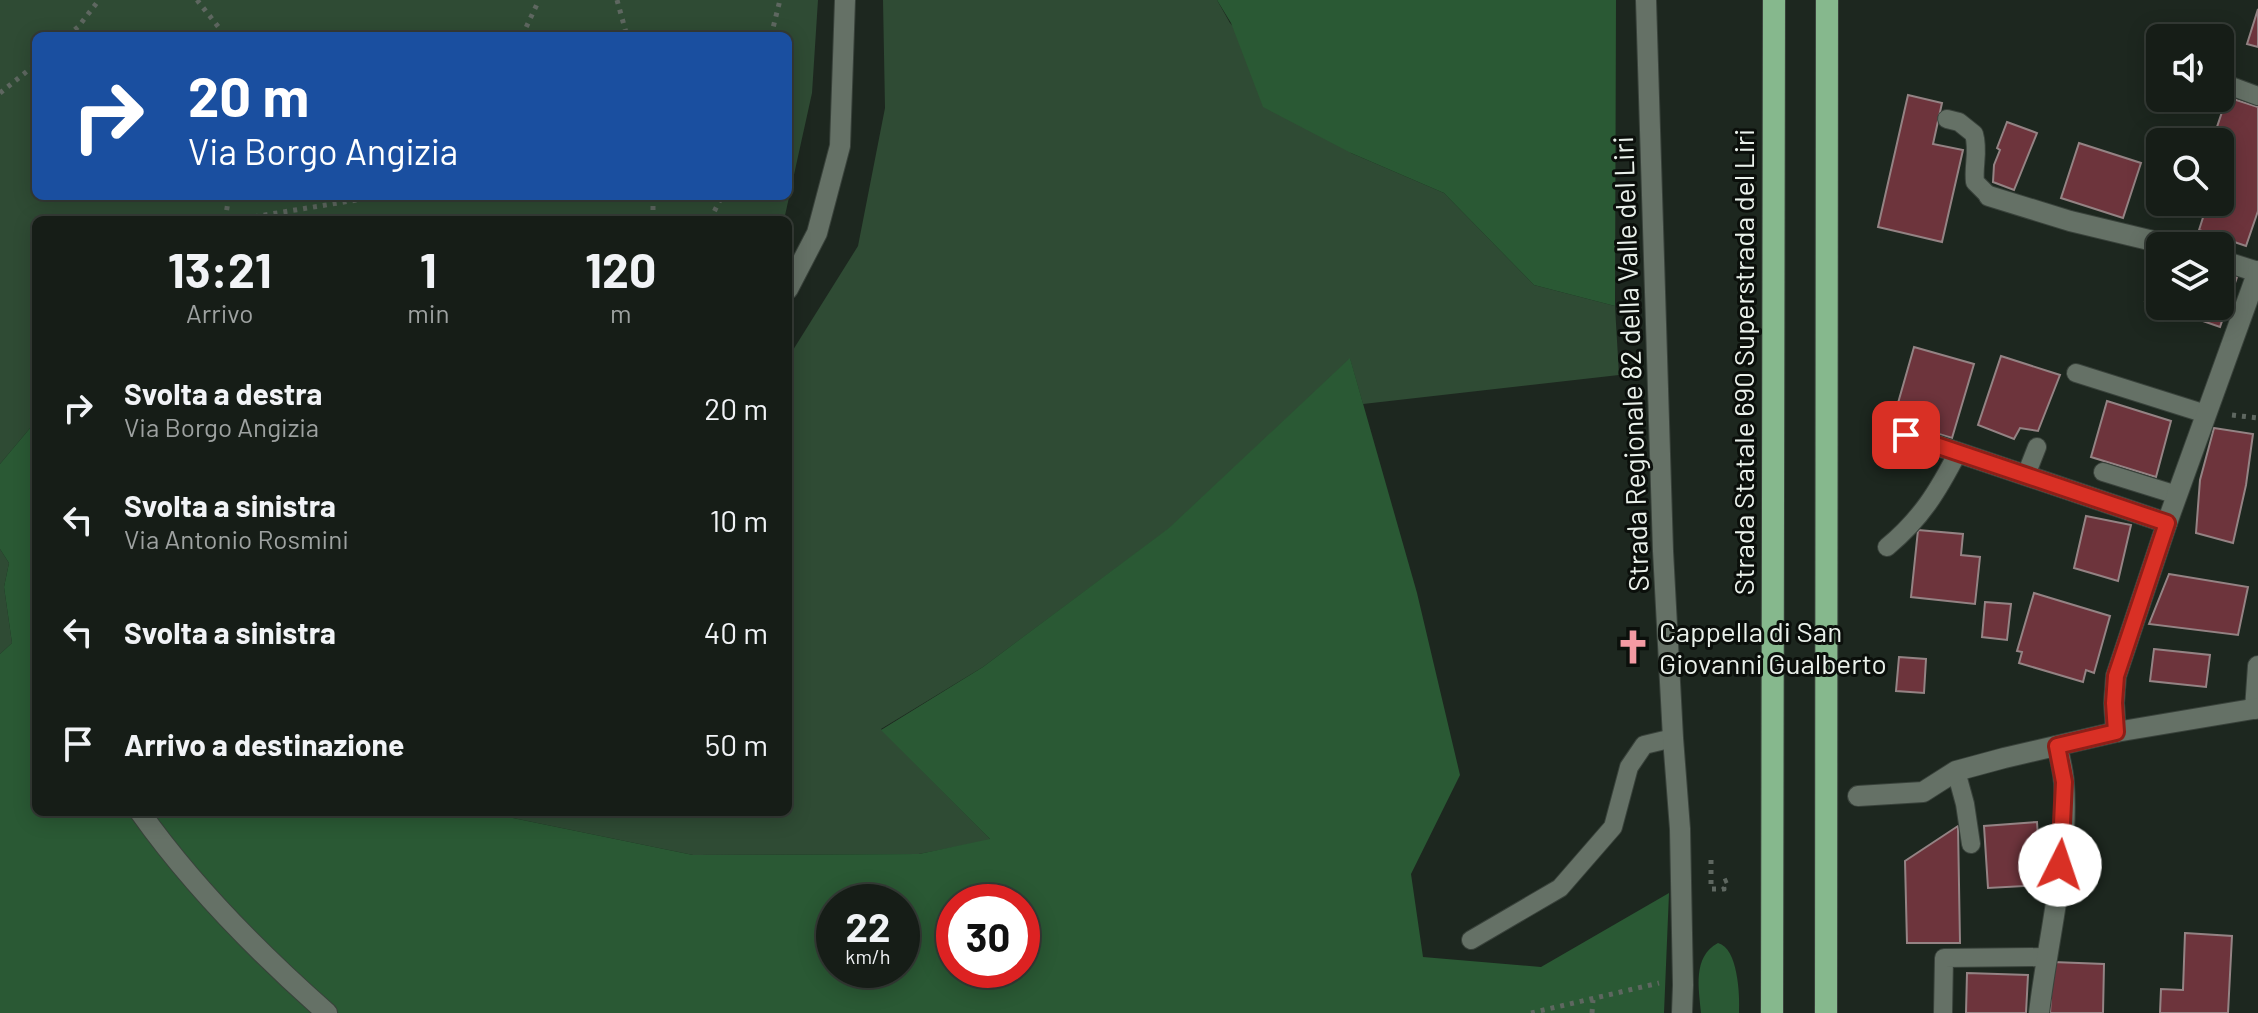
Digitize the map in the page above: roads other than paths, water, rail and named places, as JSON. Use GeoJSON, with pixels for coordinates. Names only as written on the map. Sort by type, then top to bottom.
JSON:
{"type":"FeatureCollection","features":[{"type":"Feature","properties":{"kind":"highway","name":"Strada Statale 690 Superstrada del Liri"},"geometry":{"type":"LineString","coordinates":[[1772,1013],[1774,0]]}},
{"type":"Feature","properties":{"kind":"highway"},"geometry":{"type":"LineString","coordinates":[[1826,1013],[1827,0]]}},
{"type":"Feature","properties":{"kind":"street"},"geometry":{"type":"LineString","coordinates":[[792,281],[817,233],[840,146],[845,0]]}},
{"type":"Feature","properties":{"kind":"street","name":"Strada Regionale 82 della Valle del Liri"},"geometry":{"type":"LineString","coordinates":[[1646,0],[1663,551],[1680,829],[1682,1013]]}},
{"type":"Feature","properties":{"kind":"street"},"geometry":{"type":"LineString","coordinates":[[1989,196],[2070,221],[2146,239]]}},
{"type":"Feature","properties":{"kind":"street"},"geometry":{"type":"LineString","coordinates":[[2116,732],[2116,676],[2177,495],[2216,414],[2258,271],[2234,264]]}},
{"type":"Feature","properties":{"kind":"street"},"geometry":{"type":"LineString","coordinates":[[1906,435],[2167,523]]}},
{"type":"Feature","properties":{"kind":"street"},"geometry":{"type":"LineString","coordinates":[[1858,796],[1923,792],[1956,771],[2116,732],[2256,708],[2258,666]]}},
{"type":"Feature","properties":{"kind":"street"},"geometry":{"type":"LineString","coordinates":[[2039,1013],[2058,894],[2062,837],[2064,782],[2057,746]]}},
{"type":"Feature","properties":{"kind":"street"},"geometry":{"type":"LineString","coordinates":[[143,816],[161,842],[270,962],[327,1013]]}},
{"type":"Feature","properties":{"kind":"lane"},"geometry":{"type":"LineString","coordinates":[[2234,87],[2258,96]]}},
{"type":"Feature","properties":{"kind":"lane"},"geometry":{"type":"LineString","coordinates":[[1947,119],[1959,122],[1974,134],[1977,154],[1975,182],[1989,196]]}},
{"type":"Feature","properties":{"kind":"lane"},"geometry":{"type":"LineString","coordinates":[[2076,373],[2216,414]]}},
{"type":"Feature","properties":{"kind":"lane"},"geometry":{"type":"LineString","coordinates":[[2026,475],[2037,447]]}},
{"type":"Feature","properties":{"kind":"lane"},"geometry":{"type":"LineString","coordinates":[[1887,547],[1927,508],[1958,452]]}},
{"type":"Feature","properties":{"kind":"lane"},"geometry":{"type":"LineString","coordinates":[[2103,472],[2177,495]]}},
{"type":"Feature","properties":{"kind":"lane"},"geometry":{"type":"LineString","coordinates":[[1471,940],[1560,888],[1613,827],[1629,767],[1644,745],[1673,738]]}},
{"type":"Feature","properties":{"kind":"lane"},"geometry":{"type":"LineString","coordinates":[[1956,771],[1971,844]]}},
{"type":"Feature","properties":{"kind":"lane"},"geometry":{"type":"LineString","coordinates":[[1943,1013],[1944,958],[2046,957]]}},
{"type":"Feature","properties":{"kind":"place","name":"Cappella di San Giovanni Gualberto"},"geometry":{"type":"Point","coordinates":[1633,647]}}]}
